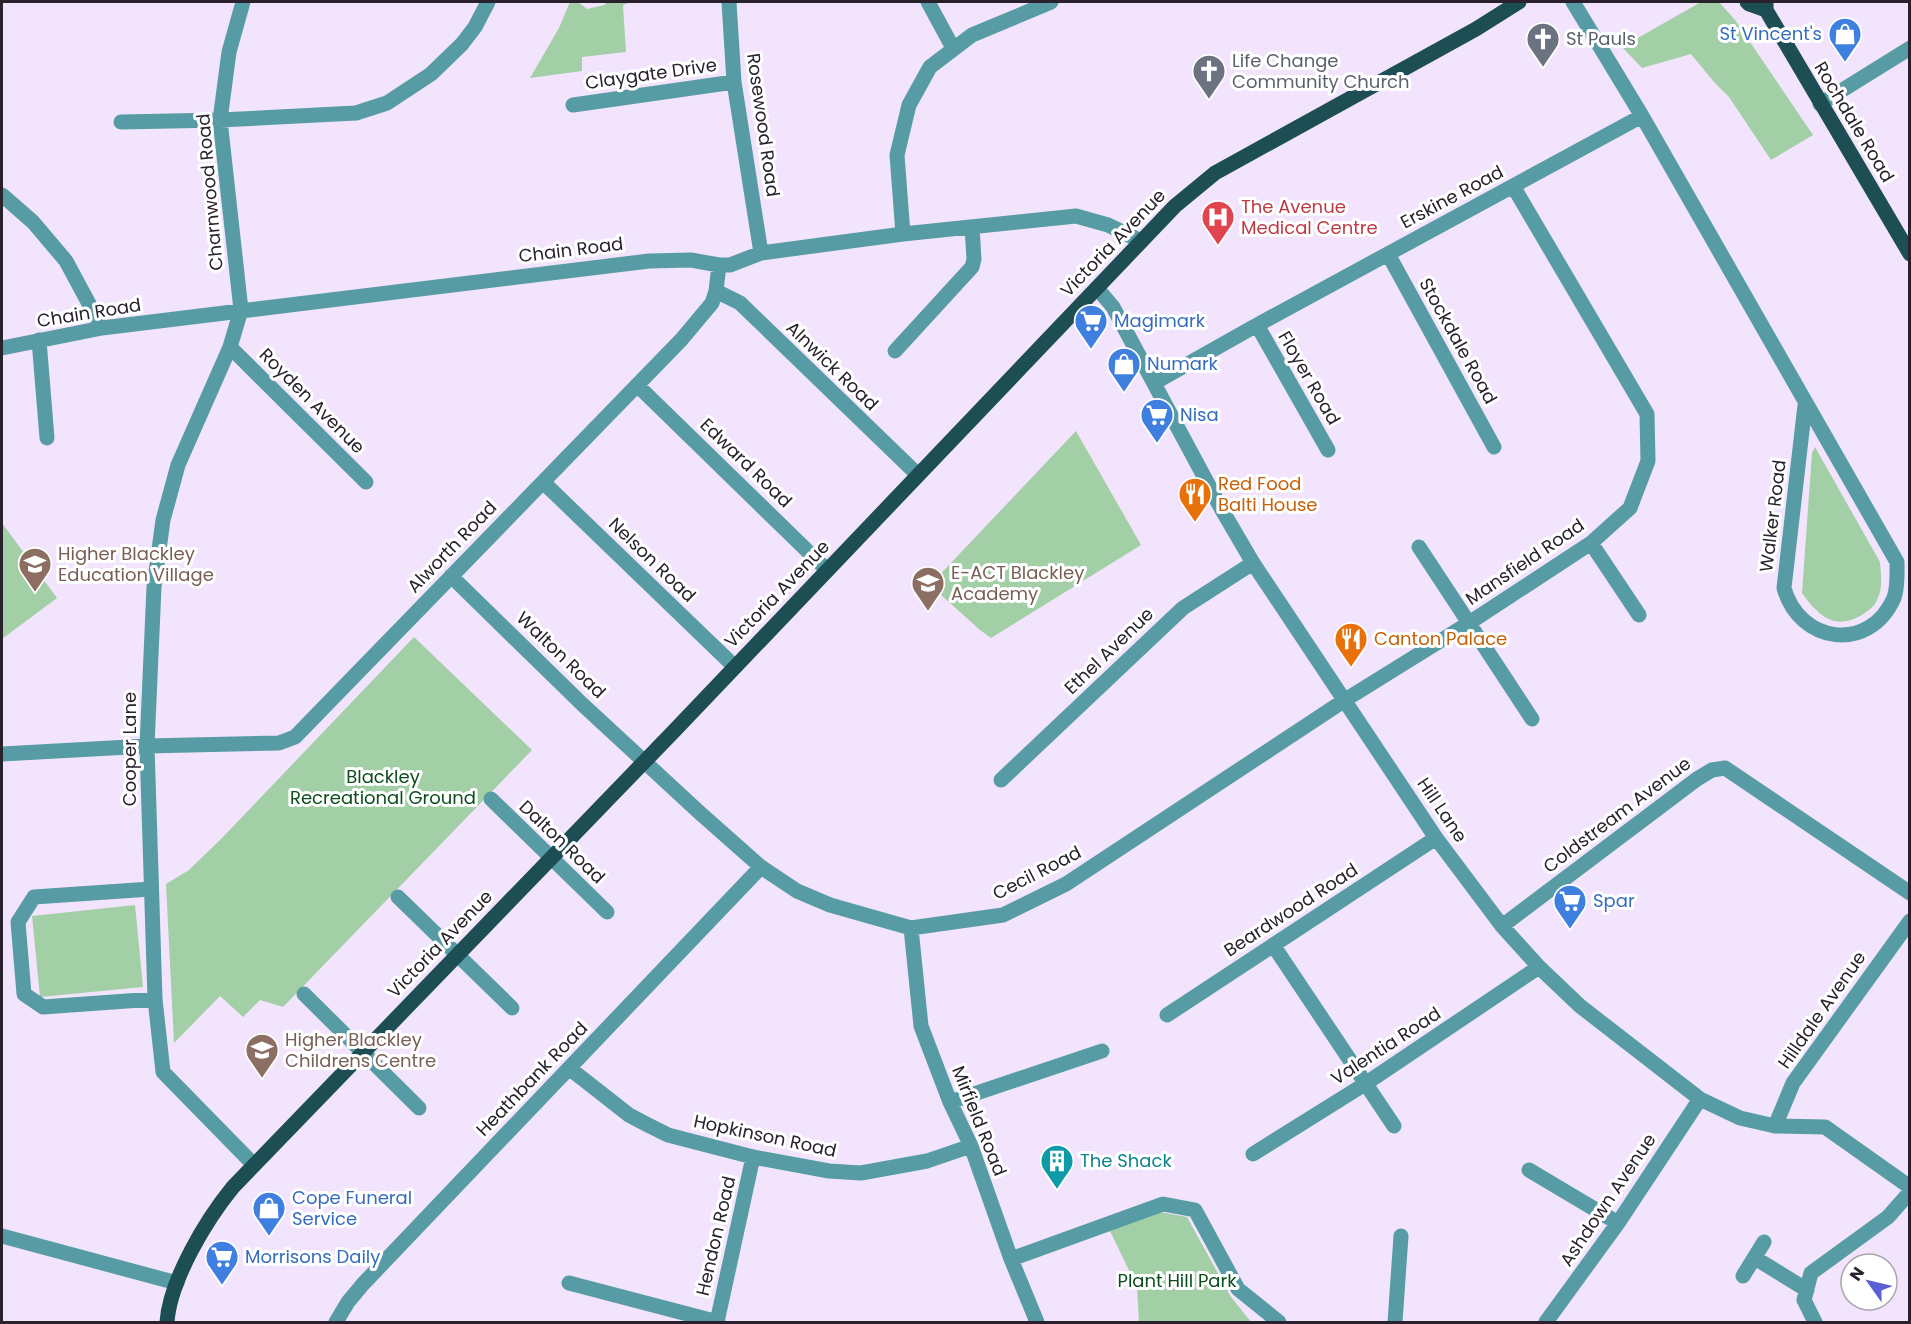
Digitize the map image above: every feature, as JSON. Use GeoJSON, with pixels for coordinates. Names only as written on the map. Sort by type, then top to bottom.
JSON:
{"type":"FeatureCollection","features":[{"type":"Feature","properties":{"kind":"main road","name":"Victoria Avenue"},"geometry":{"type":"LineString","coordinates":[[167,1323],[177,1283],[191,1252],[223,1199],[1175,206],[1215,172],[1519,2]]}},
{"type":"Feature","properties":{"kind":"main road","name":"Rochdale Road"},"geometry":{"type":"LineString","coordinates":[[1747,2],[1766,6],[1820,104],[1910,254]]}},
{"type":"Feature","properties":{"kind":"street","name":"Charnwood Road"},"geometry":{"type":"LineString","coordinates":[[240,310],[220,120],[229,52],[243,2]]}},
{"type":"Feature","properties":{"kind":"street"},"geometry":{"type":"LineString","coordinates":[[121,122],[356,113],[387,103],[414,87],[447,60],[475,27],[488,2]]}},
{"type":"Feature","properties":{"kind":"street","name":"Rosewood Road"},"geometry":{"type":"LineString","coordinates":[[729,2],[734,82],[761,253]]}},
{"type":"Feature","properties":{"kind":"street"},"geometry":{"type":"LineString","coordinates":[[928,2],[953,48]]}},
{"type":"Feature","properties":{"kind":"street","name":"Walker Road"},"geometry":{"type":"LineString","coordinates":[[1573,2],[1642,116],[1897,562],[1898,581],[1894,598],[1885,612],[1874,624],[1860,633],[1846,636],[1812,628],[1788,604],[1784,588],[1806,405]]}},
{"type":"Feature","properties":{"kind":"street"},"geometry":{"type":"LineString","coordinates":[[903,234],[897,155],[909,105],[930,67],[972,35],[1043,3]]}},
{"type":"Feature","properties":{"kind":"street"},"geometry":{"type":"LineString","coordinates":[[1820,104],[1910,48]]}},
{"type":"Feature","properties":{"kind":"street","name":"Claygate Drive"},"geometry":{"type":"LineString","coordinates":[[573,105],[734,82]]}},
{"type":"Feature","properties":{"kind":"street","name":"Erskine Road"},"geometry":{"type":"LineString","coordinates":[[1154,383],[1642,116]]}},
{"type":"Feature","properties":{"kind":"street","name":"Mansfield Road"},"geometry":{"type":"LineString","coordinates":[[1345,700],[1469,623],[1591,543],[1630,508],[1648,461],[1647,414],[1513,186]]}},
{"type":"Feature","properties":{"kind":"street"},"geometry":{"type":"LineString","coordinates":[[2,195],[33,222],[66,261],[102,328]]}},
{"type":"Feature","properties":{"kind":"street","name":"Chain Road"},"geometry":{"type":"LineString","coordinates":[[2,348],[102,328],[240,310],[649,261],[691,260],[730,265],[761,253],[903,234],[1076,216],[1108,225],[1141,242]]}},
{"type":"Feature","properties":{"kind":"street"},"geometry":{"type":"LineString","coordinates":[[895,351],[972,267],[974,258],[972,227]]}},
{"type":"Feature","properties":{"kind":"street","name":"Stockdale Road"},"geometry":{"type":"LineString","coordinates":[[1388,254],[1494,447]]}},
{"type":"Feature","properties":{"kind":"street","name":"Alworth Road"},"geometry":{"type":"LineString","coordinates":[[2,754],[147,746],[279,743],[295,737],[706,312],[716,291],[719,265]]}},
{"type":"Feature","properties":{"kind":"street","name":"Hill Lane"},"geometry":{"type":"LineString","coordinates":[[1097,288],[1113,307],[1253,563],[1436,838],[1502,926],[1539,967],[1581,1006],[1700,1099],[1740,1118],[1774,1126],[1825,1127],[1910,1187]]}},
{"type":"Feature","properties":{"kind":"street","name":"Alnwick Road"},"geometry":{"type":"LineString","coordinates":[[716,291],[740,303],[918,475]]}},
{"type":"Feature","properties":{"kind":"street","name":"Cooper Lane"},"geometry":{"type":"LineString","coordinates":[[240,310],[230,347],[178,465],[163,520],[154,587],[147,746],[155,999],[163,1072],[254,1165]]}},
{"type":"Feature","properties":{"kind":"street","name":"Floyer Road"},"geometry":{"type":"LineString","coordinates":[[1257,325],[1328,450]]}},
{"type":"Feature","properties":{"kind":"street"},"geometry":{"type":"LineString","coordinates":[[39,340],[47,438]]}},
{"type":"Feature","properties":{"kind":"street","name":"Royden Avenue"},"geometry":{"type":"LineString","coordinates":[[230,347],[366,482]]}},
{"type":"Feature","properties":{"kind":"street","name":"Edward Road"},"geometry":{"type":"LineString","coordinates":[[637,385],[827,570]]}},
{"type":"Feature","properties":{"kind":"street","name":"Nelson Road"},"geometry":{"type":"LineString","coordinates":[[543,482],[735,667]]}},
{"type":"Feature","properties":{"kind":"street"},"geometry":{"type":"LineString","coordinates":[[1591,543],[1639,615]]}},
{"type":"Feature","properties":{"kind":"street"},"geometry":{"type":"LineString","coordinates":[[1419,546],[1532,719]]}},
{"type":"Feature","properties":{"kind":"street","name":"Ethel Avenue"},"geometry":{"type":"LineString","coordinates":[[1001,780],[1183,608],[1253,563]]}},
{"type":"Feature","properties":{"kind":"street","name":"Walton Road"},"geometry":{"type":"LineString","coordinates":[[452,576],[644,761]]}},
{"type":"Feature","properties":{"kind":"street","name":"Cecil Road"},"geometry":{"type":"LineString","coordinates":[[644,761],[761,867],[797,891],[863,916],[911,928],[1003,915],[1066,884],[1345,700]]}},
{"type":"Feature","properties":{"kind":"street","name":"Coldstream Avenue"},"geometry":{"type":"LineString","coordinates":[[1502,926],[1697,778],[1712,770],[1725,768],[1910,893]]}},
{"type":"Feature","properties":{"kind":"street","name":"Dalton Road"},"geometry":{"type":"LineString","coordinates":[[491,799],[607,912]]}},
{"type":"Feature","properties":{"kind":"street","name":"Beardwood Road"},"geometry":{"type":"LineString","coordinates":[[1167,1015],[1436,838]]}},
{"type":"Feature","properties":{"kind":"street","name":"Heathbank Road"},"geometry":{"type":"LineString","coordinates":[[336,1323],[348,1302],[363,1284],[761,867]]}},
{"type":"Feature","properties":{"kind":"street"},"geometry":{"type":"LineString","coordinates":[[151,889],[34,897],[18,922],[24,994],[43,1007],[155,999]]}},
{"type":"Feature","properties":{"kind":"street"},"geometry":{"type":"LineString","coordinates":[[398,897],[512,1008]]}},
{"type":"Feature","properties":{"kind":"street","name":"Hilldale Avenue"},"geometry":{"type":"LineString","coordinates":[[1774,1126],[1793,1083],[1910,921]]}},
{"type":"Feature","properties":{"kind":"street","name":"Mirfield Road"},"geometry":{"type":"LineString","coordinates":[[911,928],[921,1026],[950,1102],[971,1146],[1011,1259],[1037,1323]]}},
{"type":"Feature","properties":{"kind":"street"},"geometry":{"type":"LineString","coordinates":[[1273,945],[1394,1126]]}},
{"type":"Feature","properties":{"kind":"street","name":"Valentia Road"},"geometry":{"type":"LineString","coordinates":[[1253,1154],[1365,1084],[1539,967]]}},
{"type":"Feature","properties":{"kind":"street"},"geometry":{"type":"LineString","coordinates":[[304,994],[419,1108]]}},
{"type":"Feature","properties":{"kind":"street"},"geometry":{"type":"LineString","coordinates":[[950,1102],[1102,1051]]}},
{"type":"Feature","properties":{"kind":"street","name":"Hopkinson Road"},"geometry":{"type":"LineString","coordinates":[[569,1068],[629,1115],[668,1135],[753,1157],[829,1171],[861,1173],[927,1161],[971,1146]]}},
{"type":"Feature","properties":{"kind":"street","name":"Ashdown Avenue"},"geometry":{"type":"LineString","coordinates":[[1546,1323],[1618,1223],[1700,1099]]}},
{"type":"Feature","properties":{"kind":"street","name":"Hendon Road"},"geometry":{"type":"LineString","coordinates":[[717,1322],[753,1157]]}},
{"type":"Feature","properties":{"kind":"street"},"geometry":{"type":"LineString","coordinates":[[1530,1170],[1618,1223]]}},
{"type":"Feature","properties":{"kind":"street"},"geometry":{"type":"LineString","coordinates":[[1815,1323],[1804,1300],[1811,1273],[1888,1217],[1910,1192]]}},
{"type":"Feature","properties":{"kind":"street"},"geometry":{"type":"LineString","coordinates":[[1011,1259],[1163,1204],[1196,1210],[1238,1289],[1279,1323]]}},
{"type":"Feature","properties":{"kind":"street"},"geometry":{"type":"LineString","coordinates":[[2,1236],[177,1283]]}},
{"type":"Feature","properties":{"kind":"street"},"geometry":{"type":"LineString","coordinates":[[1395,1323],[1401,1236]]}},
{"type":"Feature","properties":{"kind":"street"},"geometry":{"type":"LineString","coordinates":[[1743,1276],[1764,1242]]}},
{"type":"Feature","properties":{"kind":"street"},"geometry":{"type":"LineString","coordinates":[[1755,1258],[1807,1290]]}},
{"type":"Feature","properties":{"kind":"street"},"geometry":{"type":"LineString","coordinates":[[569,1283],[717,1322]]}},
{"type":"Feature","properties":{"kind":"green space"},"geometry":{"type":"Polygon","coordinates":[[[570,2],[578,2],[587,9],[604,5],[607,2],[631,2],[623,5],[626,52],[582,57],[582,71],[530,78],[559,28],[570,2]]]}},
{"type":"Feature","properties":{"kind":"green space"},"geometry":{"type":"Polygon","coordinates":[[[1701,2],[1719,2],[1735,20],[1813,135],[1771,160],[1729,97],[1691,54],[1642,68],[1622,47],[1701,2]]]}},
{"type":"Feature","properties":{"kind":"green space"},"geometry":{"type":"Polygon","coordinates":[[[1076,431],[1141,545],[991,638],[930,585],[1076,431]]]}},
{"type":"Feature","properties":{"kind":"green space"},"geometry":{"type":"Polygon","coordinates":[[[1815,447],[1880,562],[1881,586],[1874,605],[1860,616],[1842,622],[1834,621],[1820,613],[1802,593],[1812,453],[1815,447]]]}},
{"type":"Feature","properties":{"kind":"green space"},"geometry":{"type":"Polygon","coordinates":[[[2,523],[57,598],[2,639],[2,523]]]}},
{"type":"Feature","properties":{"kind":"green space","name":"Blackley Recreational Ground"},"geometry":{"type":"Polygon","coordinates":[[[414,637],[532,750],[283,1007],[260,1000],[243,1017],[220,996],[174,1043],[166,884],[189,870],[222,838],[414,637]]]}},
{"type":"Feature","properties":{"kind":"green space"},"geometry":{"type":"Polygon","coordinates":[[[135,905],[143,987],[40,997],[32,916],[135,905]]]}},
{"type":"Feature","properties":{"kind":"green space","name":"Plant Hill Park"},"geometry":{"type":"Polygon","coordinates":[[[1160,1212],[1187,1217],[1231,1297],[1251,1322],[1139,1322],[1137,1287],[1110,1231],[1160,1212]]]}},
{"type":"Feature","properties":{"kind":"place","name":"St Vincent's"},"geometry":{"type":"Point","coordinates":[1845,63]}},
{"type":"Feature","properties":{"kind":"place","name":"St Pauls"},"geometry":{"type":"Point","coordinates":[1543,68]}},
{"type":"Feature","properties":{"kind":"place","name":"Life Change Community Church"},"geometry":{"type":"Point","coordinates":[1209,100]}},
{"type":"Feature","properties":{"kind":"place","name":"The Avenue Medical Centre"},"geometry":{"type":"Point","coordinates":[1218,246]}},
{"type":"Feature","properties":{"kind":"place","name":"Magimark"},"geometry":{"type":"Point","coordinates":[1091,350]}},
{"type":"Feature","properties":{"kind":"place","name":"Numark"},"geometry":{"type":"Point","coordinates":[1124,393]}},
{"type":"Feature","properties":{"kind":"place","name":"Nisa"},"geometry":{"type":"Point","coordinates":[1157,444]}},
{"type":"Feature","properties":{"kind":"place","name":"Red Food Balti House"},"geometry":{"type":"Point","coordinates":[1195,523]}},
{"type":"Feature","properties":{"kind":"place","name":"Higher Blackley Education Village"},"geometry":{"type":"Point","coordinates":[35,593]}},
{"type":"Feature","properties":{"kind":"place","name":"E-ACT Blackley Academy"},"geometry":{"type":"Point","coordinates":[928,612]}},
{"type":"Feature","properties":{"kind":"place","name":"Canton Palace"},"geometry":{"type":"Point","coordinates":[1351,668]}},
{"type":"Feature","properties":{"kind":"place","name":"Spar"},"geometry":{"type":"Point","coordinates":[1570,930]}},
{"type":"Feature","properties":{"kind":"place","name":"Higher Blackley Childrens Centre"},"geometry":{"type":"Point","coordinates":[262,1079]}},
{"type":"Feature","properties":{"kind":"place","name":"The Shack"},"geometry":{"type":"Point","coordinates":[1057,1190]}},
{"type":"Feature","properties":{"kind":"place","name":"Cope Funeral Service"},"geometry":{"type":"Point","coordinates":[269,1237]}},
{"type":"Feature","properties":{"kind":"place","name":"Morrisons Daily"},"geometry":{"type":"Point","coordinates":[222,1286]}}]}
